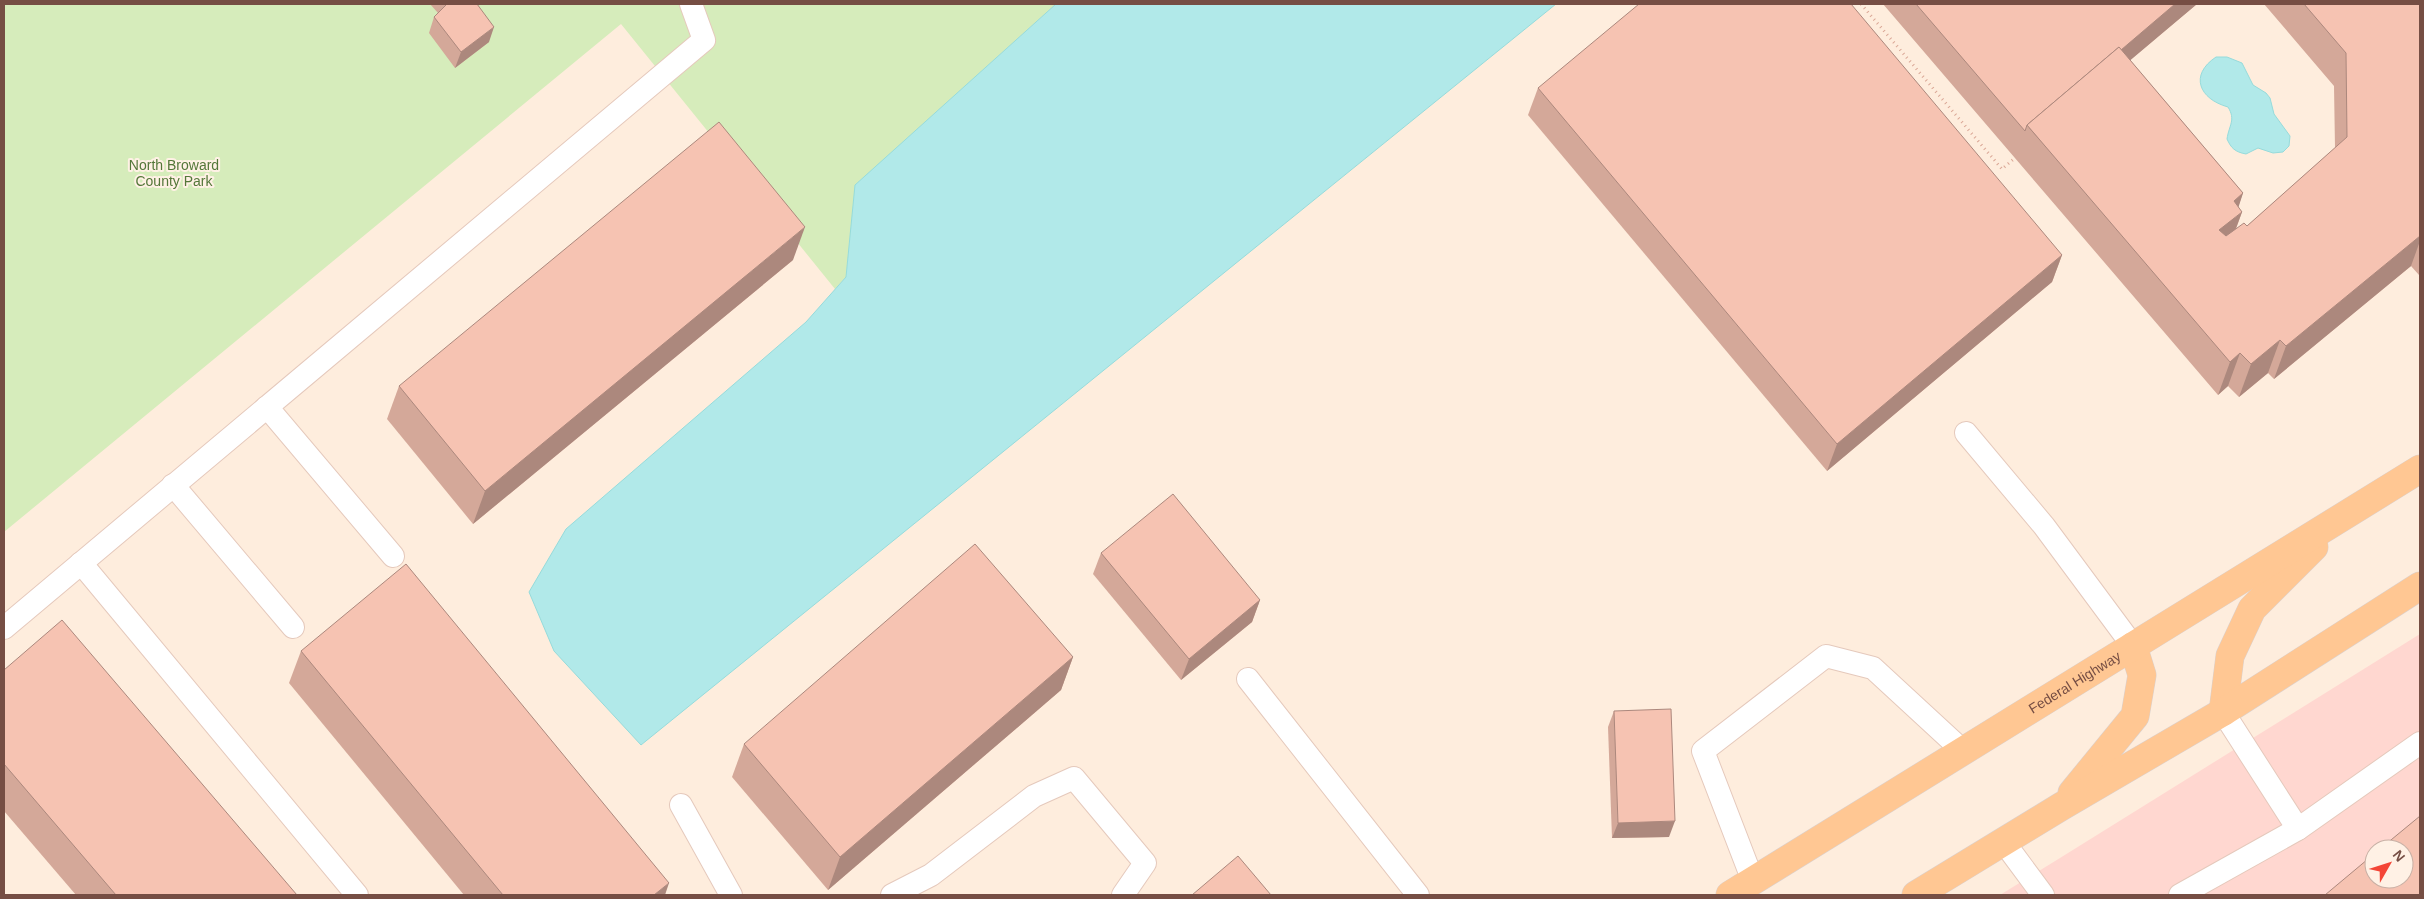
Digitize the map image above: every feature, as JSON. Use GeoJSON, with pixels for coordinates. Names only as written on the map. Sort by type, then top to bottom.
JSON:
{"type":"FeatureCollection","features":[{"type":"Feature","properties":{"kind":"main road","name":"Federal Highway"},"geometry":{"type":"LineString","coordinates":[[1730,895],[2420,469]]}},
{"type":"Feature","properties":{"kind":"main road"},"geometry":{"type":"LineString","coordinates":[[2224,712],[2230,656],[2252,609],[2349,513]]}},
{"type":"Feature","properties":{"kind":"main road"},"geometry":{"type":"LineString","coordinates":[[1916,895],[2003,841],[2224,712],[2420,586]]}},
{"type":"Feature","properties":{"kind":"main road"},"geometry":{"type":"LineString","coordinates":[[2062,806],[2135,716],[2142,675],[2133,646]]}},
{"type":"Feature","properties":{"kind":"lane"},"geometry":{"type":"LineString","coordinates":[[4,628],[704,40],[691,4]]}},
{"type":"Feature","properties":{"kind":"lane"},"geometry":{"type":"LineString","coordinates":[[267,407],[393,556]]}},
{"type":"Feature","properties":{"kind":"lane"},"geometry":{"type":"LineString","coordinates":[[1966,433],[2044,526],[2133,646]]}},
{"type":"Feature","properties":{"kind":"lane"},"geometry":{"type":"LineString","coordinates":[[173,486],[293,627]]}},
{"type":"Feature","properties":{"kind":"lane"},"geometry":{"type":"LineString","coordinates":[[81,563],[357,895]]}},
{"type":"Feature","properties":{"kind":"lane"},"geometry":{"type":"LineString","coordinates":[[1753,881],[1703,751],[1826,656],[1873,668],[1963,751]]}},
{"type":"Feature","properties":{"kind":"lane"},"geometry":{"type":"LineString","coordinates":[[1248,679],[1418,895]]}},
{"type":"Feature","properties":{"kind":"lane"},"geometry":{"type":"LineString","coordinates":[[2224,712],[2298,829]]}},
{"type":"Feature","properties":{"kind":"lane"},"geometry":{"type":"LineString","coordinates":[[2180,895],[2298,829],[2420,743]]}},
{"type":"Feature","properties":{"kind":"lane"},"geometry":{"type":"LineString","coordinates":[[892,895],[931,874],[1034,796],[1074,778],[1145,863],[1123,895]]}},
{"type":"Feature","properties":{"kind":"lane"},"geometry":{"type":"LineString","coordinates":[[681,805],[731,895]]}},
{"type":"Feature","properties":{"kind":"lane"},"geometry":{"type":"LineString","coordinates":[[2003,841],[2043,895]]}},
{"type":"Feature","properties":{"kind":"path"},"geometry":{"type":"LineString","coordinates":[[1861,4],[2002,169],[2015,158]]}},
{"type":"Feature","properties":{"kind":"shaded area"},"geometry":{"type":"Polygon","coordinates":[[[2420,634],[2420,895],[2000,895],[2420,634]]]}},
{"type":"Feature","properties":{"kind":"green space","name":"North Broward County Park"},"geometry":{"type":"Polygon","coordinates":[[[4,4],[1056,4],[856,185],[846,277],[835,289],[621,24],[4,532],[4,4]]]}},
{"type":"Feature","properties":{"kind":"water"},"geometry":{"type":"Polygon","coordinates":[[[1056,4],[1556,4],[641,745],[554,651],[529,592],[566,529],[806,322],[846,277],[855,185],[1056,4]]]}},
{"type":"Feature","properties":{"kind":"water"},"geometry":{"type":"Polygon","coordinates":[[[2216,57],[2227,57],[2242,63],[2253,85],[2266,93],[2270,98],[2274,114],[2290,136],[2289,146],[2283,152],[2273,153],[2258,148],[2246,154],[2236,151],[2230,145],[2227,139],[2232,116],[2228,107],[2210,98],[2201,86],[2202,71],[2216,57]]]}},
{"type":"Feature","properties":{"kind":"building"},"geometry":{"type":"Polygon","coordinates":[[[447,4],[477,4],[494,27],[461,52],[434,17],[447,4]]]}},
{"type":"Feature","properties":{"kind":"building"},"geometry":{"type":"Polygon","coordinates":[[[1639,4],[1851,4],[2062,255],[1837,444],[1538,88],[1639,4]]]}},
{"type":"Feature","properties":{"kind":"building"},"geometry":{"type":"Polygon","coordinates":[[[1916,4],[2175,4],[2121,50],[2119,47],[2027,125],[2025,131],[1916,4]]]}},
{"type":"Feature","properties":{"kind":"building"},"geometry":{"type":"Polygon","coordinates":[[[2304,4],[2420,4],[2420,236],[2286,346],[2280,340],[2251,364],[2240,353],[2230,362],[2027,125],[2119,47],[2243,193],[2234,201],[2242,212],[2219,230],[2226,236],[2244,223],[2247,226],[2347,137],[2346,53],[2304,4]]]}},
{"type":"Feature","properties":{"kind":"building"},"geometry":{"type":"Polygon","coordinates":[[[719,122],[805,227],[485,491],[399,386],[719,122]]]}},
{"type":"Feature","properties":{"kind":"building"},"geometry":{"type":"Polygon","coordinates":[[[1173,494],[1260,600],[1189,659],[1101,553],[1173,494]]]}},
{"type":"Feature","properties":{"kind":"building"},"geometry":{"type":"Polygon","coordinates":[[[975,544],[1073,657],[840,857],[744,744],[975,544]]]}},
{"type":"Feature","properties":{"kind":"building"},"geometry":{"type":"Polygon","coordinates":[[[406,564],[669,883],[654,895],[503,895],[301,651],[406,564]]]}},
{"type":"Feature","properties":{"kind":"building"},"geometry":{"type":"Polygon","coordinates":[[[62,620],[297,895],[116,895],[4,764],[4,670],[62,620]]]}},
{"type":"Feature","properties":{"kind":"building"},"geometry":{"type":"Polygon","coordinates":[[[1671,709],[1675,821],[1618,823],[1614,711],[1671,709]]]}},
{"type":"Feature","properties":{"kind":"building"},"geometry":{"type":"Polygon","coordinates":[[[2420,816],[2420,895],[2325,895],[2364,862],[2364,889],[2414,889],[2414,839],[2392,839],[2420,816]]]}},
{"type":"Feature","properties":{"kind":"building"},"geometry":{"type":"Polygon","coordinates":[[[1238,856],[1271,895],[1192,895],[1238,856]]]}}]}
